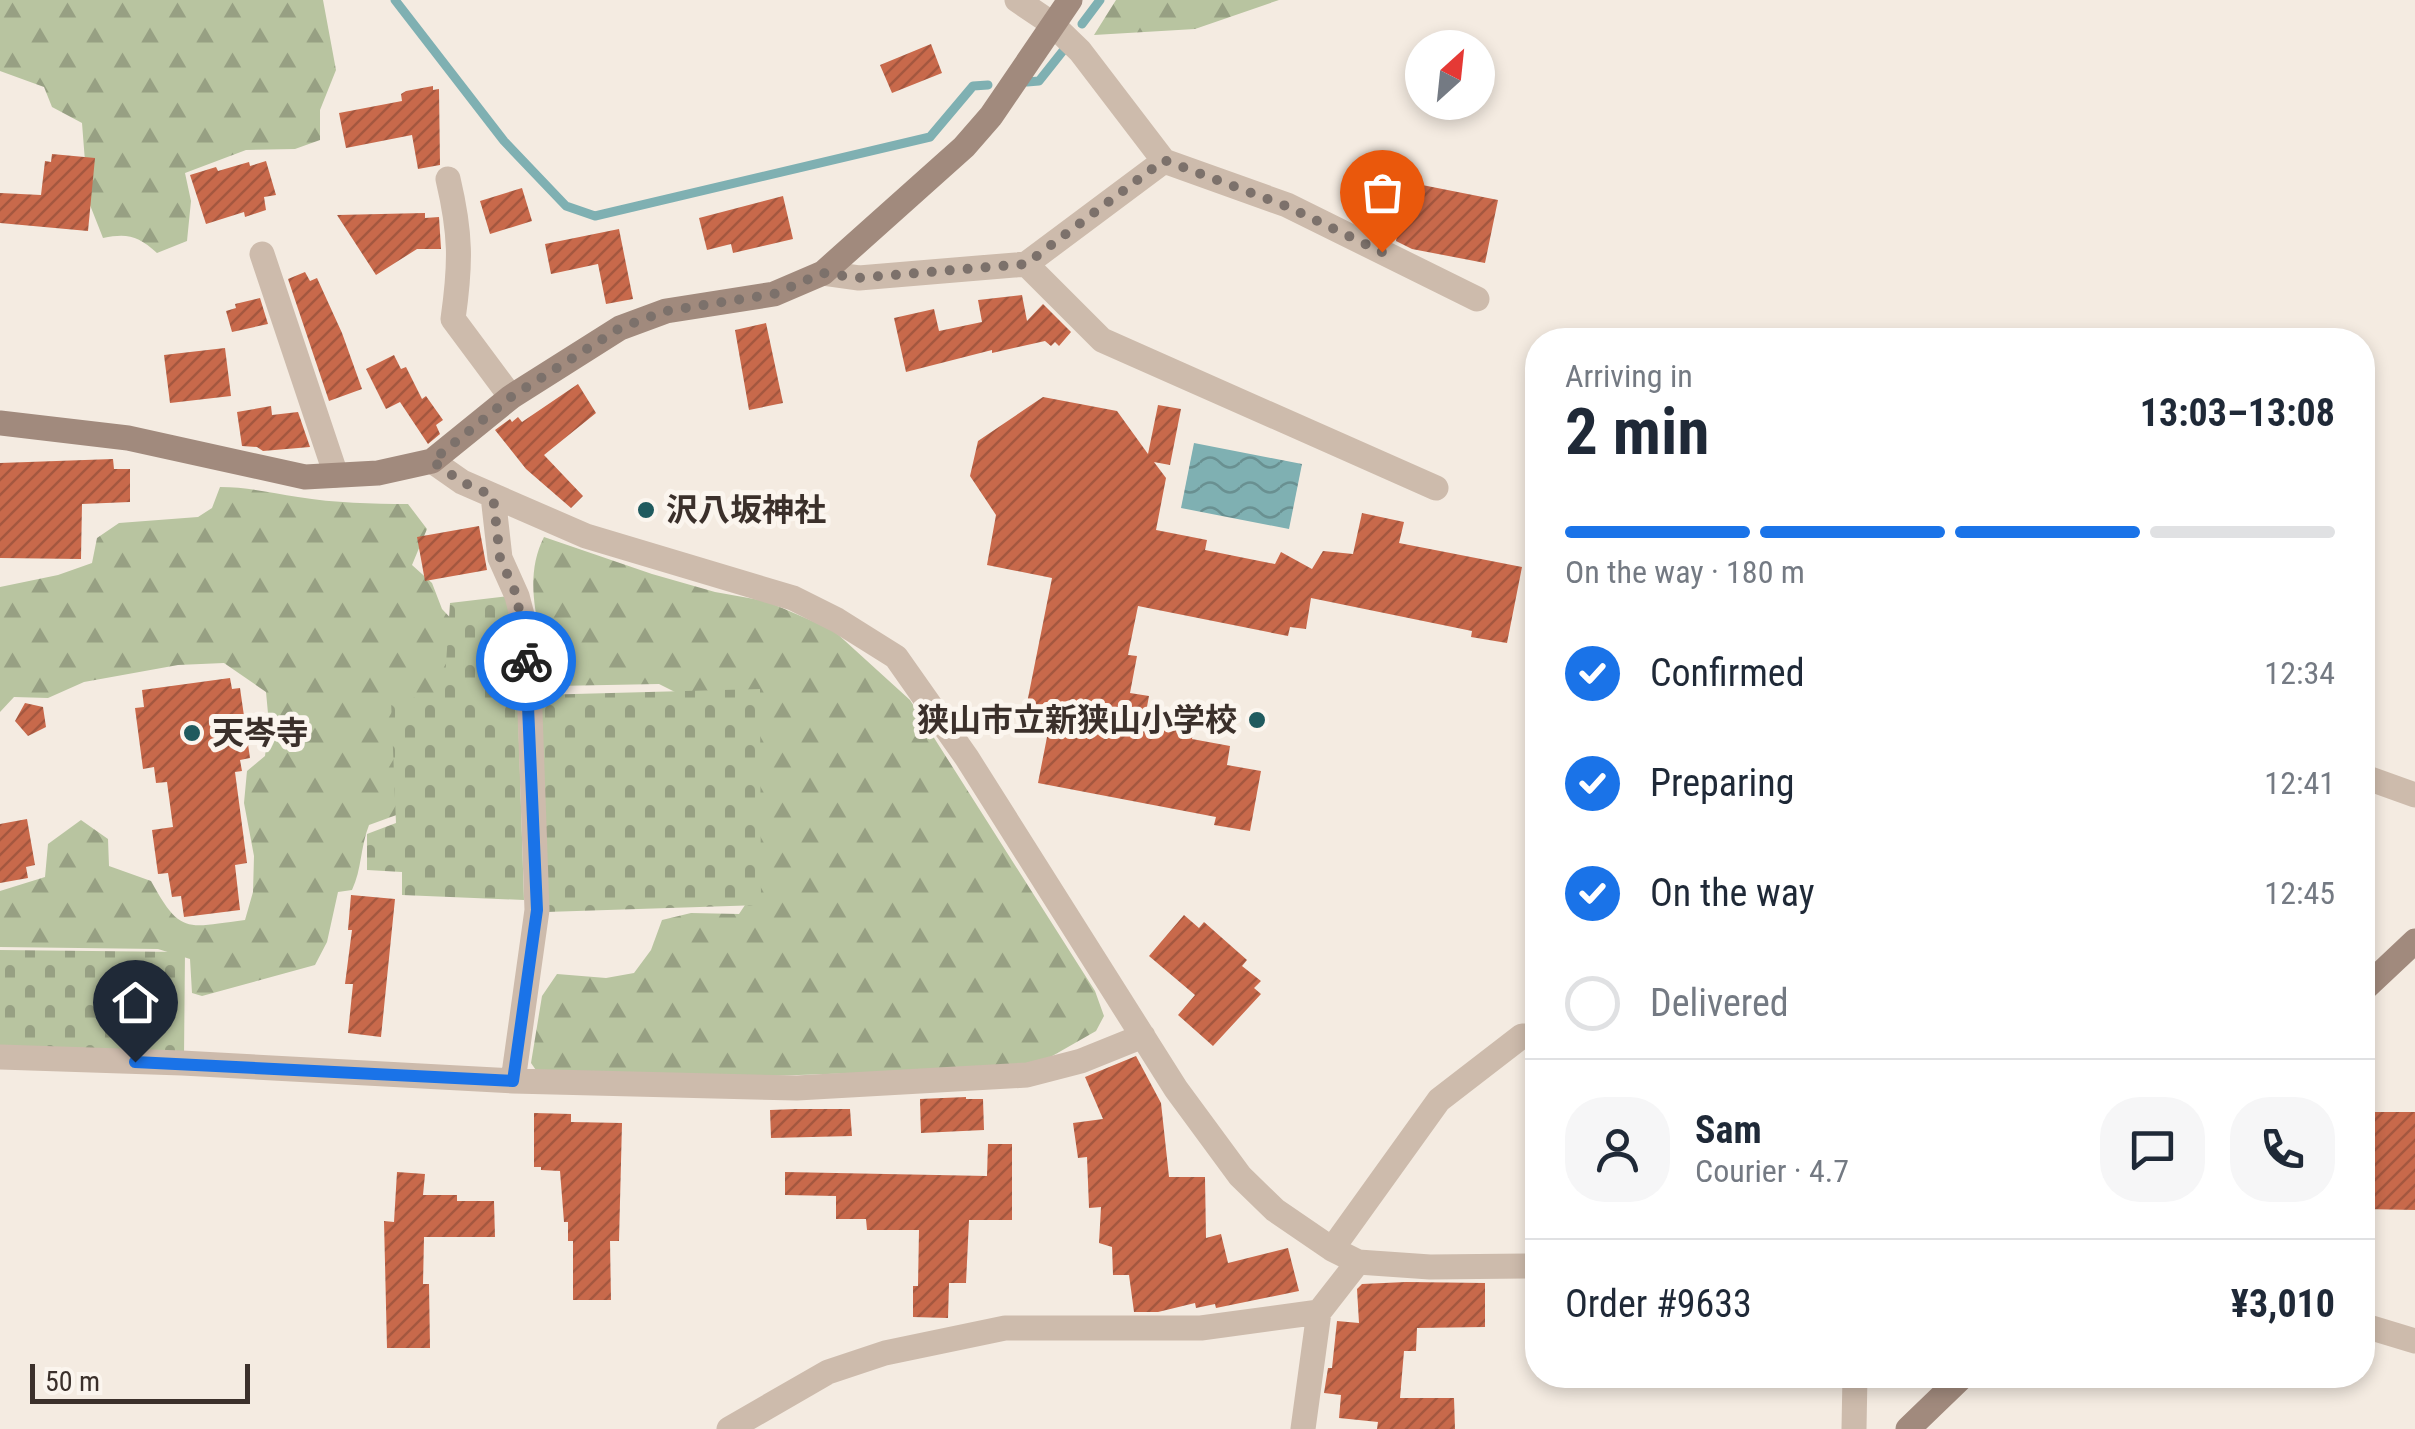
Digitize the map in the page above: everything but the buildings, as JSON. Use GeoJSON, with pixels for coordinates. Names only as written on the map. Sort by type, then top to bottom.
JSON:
{"type":"FeatureCollection","features":[{"type":"Feature","properties":{"kind":"street"},"geometry":{"type":"LineString","coordinates":[[1018,0],[1051,23],[1080,51],[1164,160],[1286,206],[1477,298]]}},
{"type":"Feature","properties":{"kind":"street"},"geometry":{"type":"LineString","coordinates":[[0,424],[128,438],[305,478],[378,473],[432,461],[511,397],[595,341],[666,311],[774,294],[823,273],[964,147],[1070,0]]}},
{"type":"Feature","properties":{"kind":"street"},"geometry":{"type":"LineString","coordinates":[[823,273],[858,278],[1026,264],[1164,160]]}},
{"type":"Feature","properties":{"kind":"street"},"geometry":{"type":"LineString","coordinates":[[448,179],[460,230],[459,281],[453,319],[511,397]]}},
{"type":"Feature","properties":{"kind":"street"},"geometry":{"type":"LineString","coordinates":[[262,254],[336,475]]}},
{"type":"Feature","properties":{"kind":"street"},"geometry":{"type":"LineString","coordinates":[[1026,264],[1102,340],[1436,488]]}},
{"type":"Feature","properties":{"kind":"street"},"geometry":{"type":"LineString","coordinates":[[432,461],[462,482],[586,536],[793,598],[838,620],[896,657],[967,758],[1176,1089],[1240,1176],[1275,1210],[1358,1262],[1430,1267],[1525,1266]]}},
{"type":"Feature","properties":{"kind":"street"},"geometry":{"type":"LineString","coordinates":[[493,496],[500,558],[523,619],[537,910],[513,1081]]}},
{"type":"Feature","properties":{"kind":"street"},"geometry":{"type":"LineString","coordinates":[[2375,781],[2415,795]]}},
{"type":"Feature","properties":{"kind":"street"},"geometry":{"type":"LineString","coordinates":[[2375,978],[2415,940]]}},
{"type":"Feature","properties":{"kind":"street"},"geometry":{"type":"LineString","coordinates":[[0,1057],[513,1081],[798,1088],[1027,1076],[1081,1061],[1144,1036]]}},
{"type":"Feature","properties":{"kind":"street"},"geometry":{"type":"LineString","coordinates":[[1332,1249],[1440,1100],[1525,1036]]}},
{"type":"Feature","properties":{"kind":"street"},"geometry":{"type":"LineString","coordinates":[[1303,1429],[1319,1312],[1358,1262]]}},
{"type":"Feature","properties":{"kind":"street"},"geometry":{"type":"LineString","coordinates":[[729,1429],[828,1372],[885,1353],[1005,1328],[1201,1328],[1319,1312]]}},
{"type":"Feature","properties":{"kind":"street"},"geometry":{"type":"LineString","coordinates":[[2375,1329],[2415,1341]]}},
{"type":"Feature","properties":{"kind":"street"},"geometry":{"type":"LineString","coordinates":[[1854,1388],[1854,1429]]}},
{"type":"Feature","properties":{"kind":"street"},"geometry":{"type":"LineString","coordinates":[[1908,1429],[1951,1388]]}},
{"type":"Feature","properties":{"kind":"green space"},"geometry":{"type":"Polygon","coordinates":[[[0,0],[323,0],[336,70],[320,110],[320,140],[295,149],[246,150],[185,173],[191,201],[187,241],[157,253],[132,237],[103,238],[88,200],[82,123],[52,107],[44,87],[0,71],[0,0]]]}},
{"type":"Feature","properties":{"kind":"green space"},"geometry":{"type":"Polygon","coordinates":[[[1116,0],[1279,0],[1195,29],[1094,35],[1116,0]]]}},
{"type":"Feature","properties":{"kind":"green space"},"geometry":{"type":"Polygon","coordinates":[[[220,487],[326,501],[408,504],[427,529],[412,565],[432,583],[442,609],[460,628],[464,660],[402,813],[369,825],[352,890],[338,892],[327,942],[315,965],[202,996],[192,993],[190,959],[158,949],[0,947],[0,891],[45,877],[48,844],[81,820],[108,839],[109,866],[151,881],[179,919],[198,925],[245,920],[253,892],[254,856],[244,803],[247,771],[265,756],[269,724],[266,692],[224,663],[178,665],[84,682],[48,698],[14,697],[0,712],[0,587],[58,575],[92,563],[97,538],[119,523],[198,517],[212,508],[220,487]]]}},
{"type":"Feature","properties":{"kind":"green space"},"geometry":{"type":"Polygon","coordinates":[[[544,537],[652,574],[766,601],[833,630],[910,700],[1095,991],[1104,1016],[1096,1031],[1033,1067],[737,1077],[538,1073],[531,1063],[542,996],[557,974],[606,978],[634,973],[651,950],[662,920],[691,913],[739,914],[755,890],[695,702],[659,684],[555,686],[539,631],[534,592],[537,555],[544,537]]]}},
{"type":"Feature","properties":{"kind":"green space"},"geometry":{"type":"Polygon","coordinates":[[[509,596],[517,681],[524,900],[402,895],[402,872],[367,870],[367,834],[396,823],[391,700],[444,695],[450,603],[509,596]]]}},
{"type":"Feature","properties":{"kind":"green space"},"geometry":{"type":"Polygon","coordinates":[[[760,689],[761,905],[546,912],[537,695],[760,689]]]}},
{"type":"Feature","properties":{"kind":"green space"},"geometry":{"type":"Polygon","coordinates":[[[0,950],[185,952],[184,1057],[0,1051],[0,950]]]}},
{"type":"Feature","properties":{"kind":"water"},"geometry":{"type":"Polygon","coordinates":[[[1194,443],[1302,464],[1289,529],[1181,508],[1194,443]]]}},
{"type":"Feature","properties":{"kind":"waterway"},"geometry":{"type":"LineString","coordinates":[[395,0],[504,141],[566,206],[595,216],[930,137],[973,86],[988,85]]}},
{"type":"Feature","properties":{"kind":"waterway"},"geometry":{"type":"LineString","coordinates":[[1082,24],[1100,0]]}},
{"type":"Feature","properties":{"kind":"waterway"},"geometry":{"type":"LineString","coordinates":[[1027,82],[1039,81],[1066,47]]}},
{"type":"Feature","properties":{"kind":"way so far"},"geometry":{"type":"LineString","coordinates":[[526,661],[523,619],[500,558],[493,496],[462,482],[432,461],[511,397],[620,328],[666,311],[774,294],[823,273],[858,278],[1026,264],[1164,160],[1286,206],[1382,252]]}},
{"type":"Feature","properties":{"kind":"place","name":"沢八坂神社"},"geometry":{"type":"Point","coordinates":[646,510]}},
{"type":"Feature","properties":{"kind":"place","name":"狭山市立新狭山小学校"},"geometry":{"type":"Point","coordinates":[1257,720]}},
{"type":"Feature","properties":{"kind":"place","name":"天岑寺"},"geometry":{"type":"Point","coordinates":[192,733]}},
{"type":"Feature","properties":{"kind":"route"},"geometry":{"type":"LineString","coordinates":[[135,1062],[513,1081],[537,910],[526,661]]}}]}
